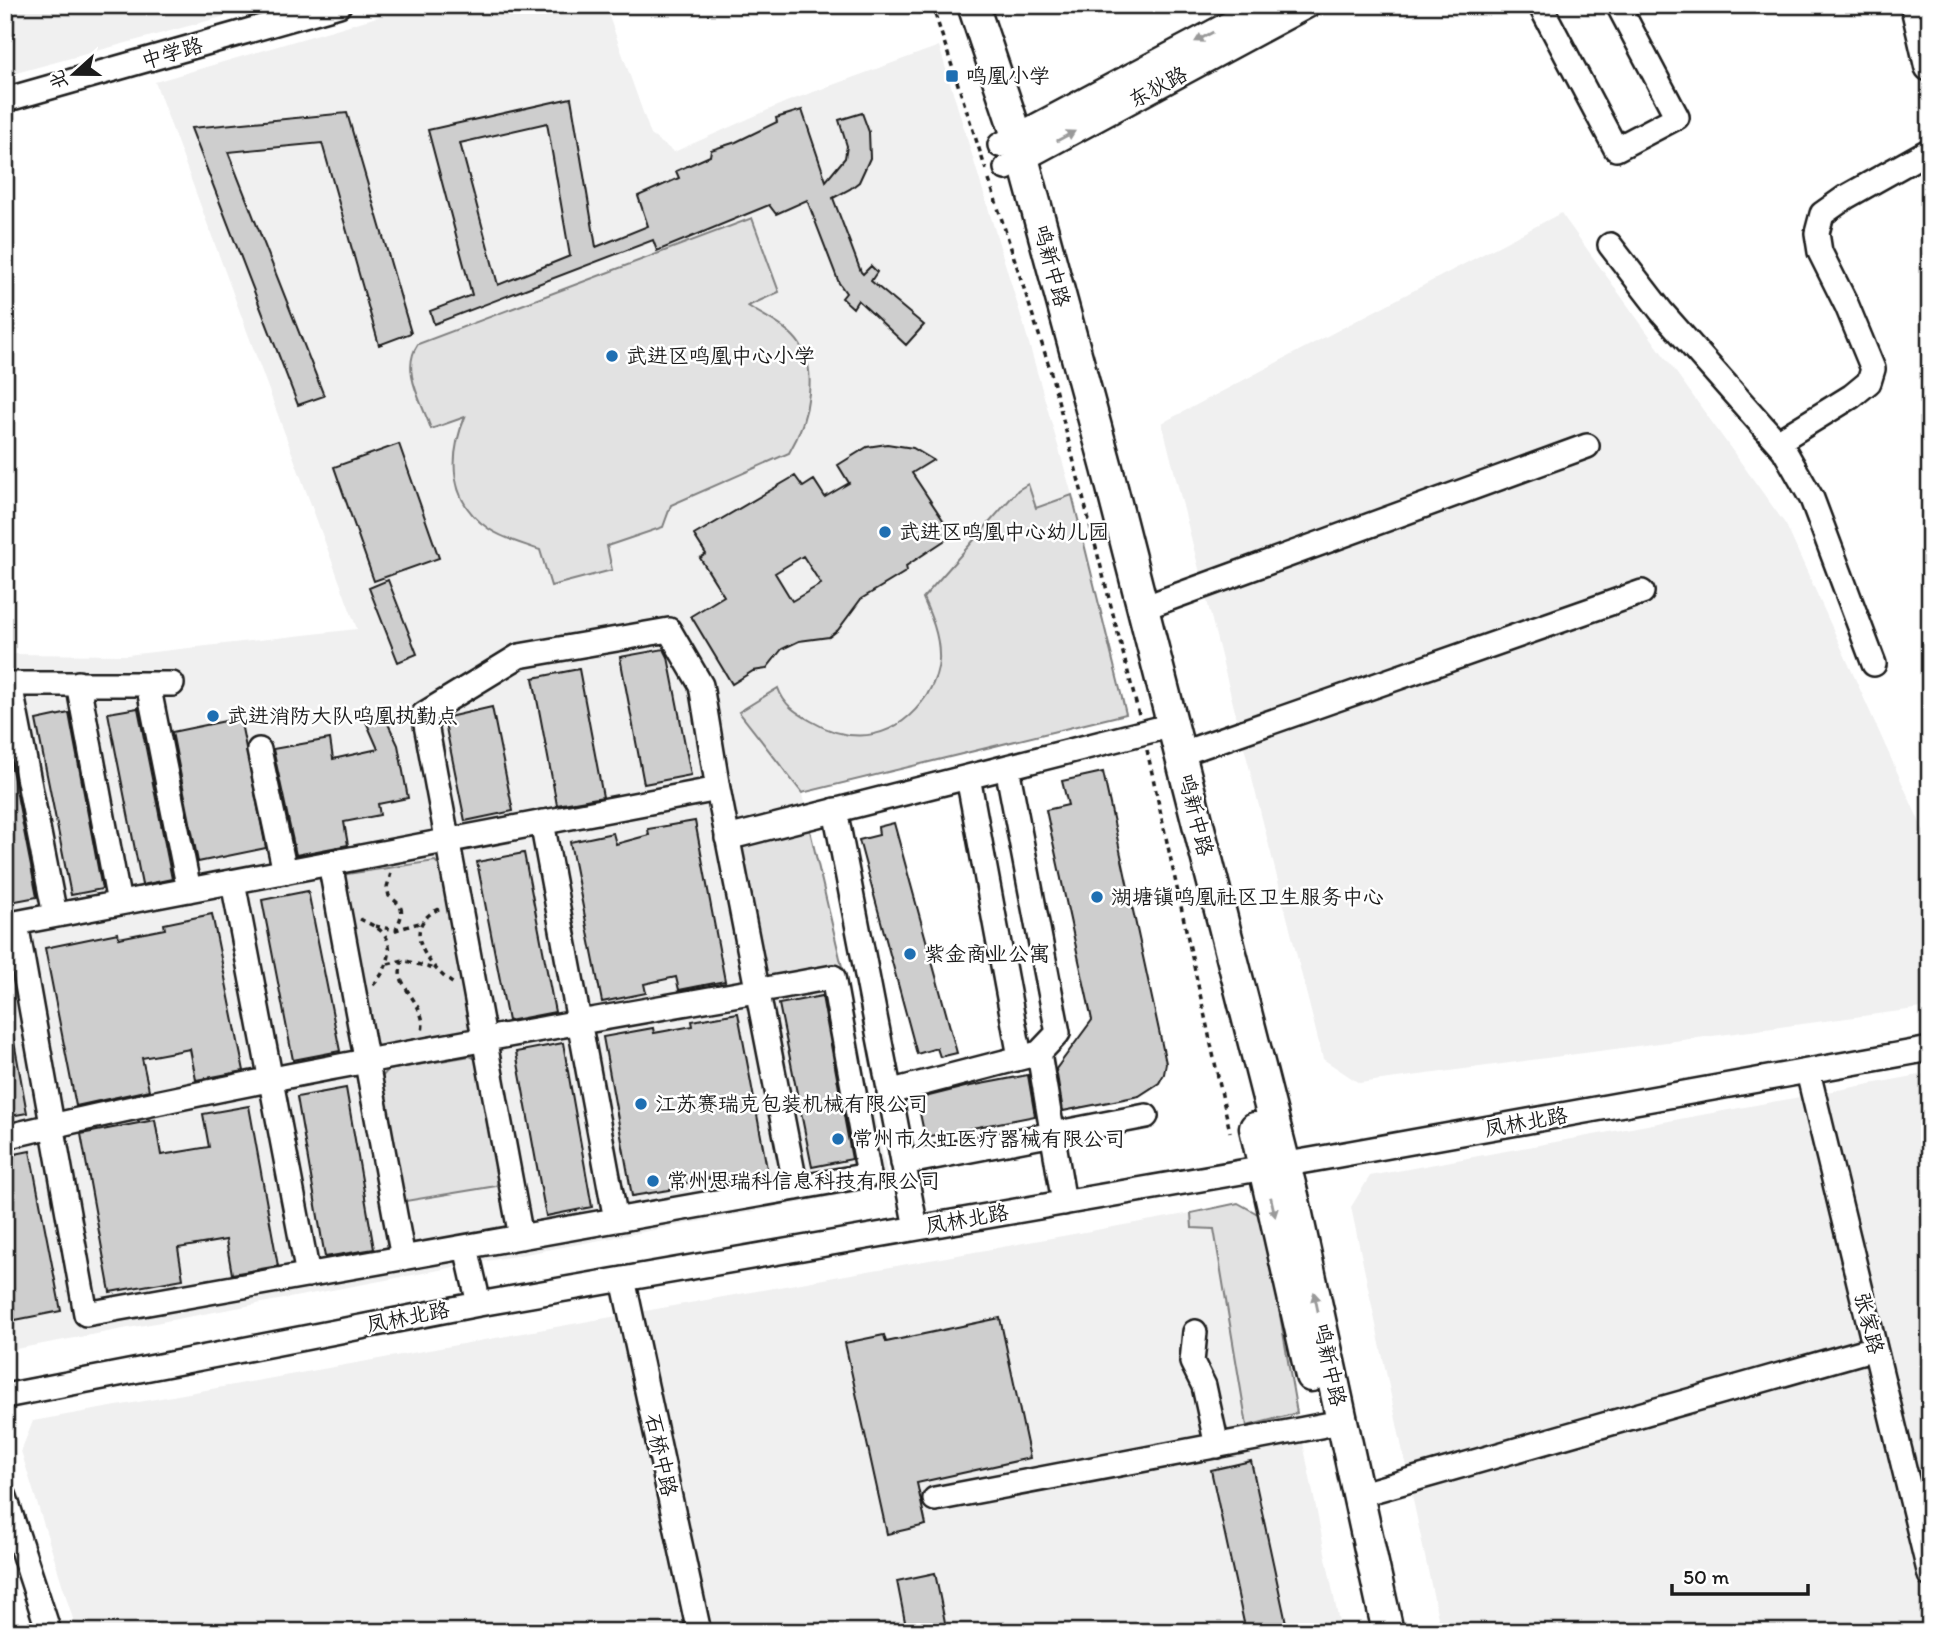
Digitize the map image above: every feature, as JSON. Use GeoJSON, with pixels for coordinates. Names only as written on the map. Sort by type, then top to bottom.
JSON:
{"type":"FeatureCollection","features":[{"type":"Feature","properties":{"kind":"main road","name":"鸣新中路"},"geometry":{"type":"LineString","coordinates":[[954,5],[1011,152],[1143,608],[1158,730],[1180,754],[1332,1424],[1368,1632]]}},
{"type":"Feature","properties":{"kind":"main road","name":"鸣新中路"},"geometry":{"type":"LineString","coordinates":[[973,5],[1089,468],[1275,1166]]}},
{"type":"Feature","properties":{"kind":"main road"},"geometry":{"type":"LineString","coordinates":[[1916,5],[1930,66]]}},
{"type":"Feature","properties":{"kind":"main road","name":"鸣新中路"},"geometry":{"type":"LineString","coordinates":[[1332,1424],[1358,1495],[1388,1632]]}},
{"type":"Feature","properties":{"kind":"street","name":"中学路"},"geometry":{"type":"LineString","coordinates":[[5,100],[339,5]]}},
{"type":"Feature","properties":{"kind":"street","name":"东狄路"},"geometry":{"type":"LineString","coordinates":[[1011,152],[1264,5]]}},
{"type":"Feature","properties":{"kind":"street","name":"东狄路"},"geometry":{"type":"LineString","coordinates":[[1011,152],[1309,5]]}},
{"type":"Feature","properties":{"kind":"street"},"geometry":{"type":"LineString","coordinates":[[1540,5],[1616,149],[1677,117],[1618,5]]}},
{"type":"Feature","properties":{"kind":"street"},"geometry":{"type":"LineString","coordinates":[[1779,441],[1852,396],[1869,382],[1873,369],[1820,251],[1817,233],[1822,214],[1846,197],[1930,150]]}},
{"type":"Feature","properties":{"kind":"street"},"geometry":{"type":"LineString","coordinates":[[1609,245],[1661,311],[1779,441],[1812,499],[1874,664]]}},
{"type":"Feature","properties":{"kind":"street"},"geometry":{"type":"LineString","coordinates":[[1143,608],[1587,446]]}},
{"type":"Feature","properties":{"kind":"street"},"geometry":{"type":"LineString","coordinates":[[1180,754],[1642,592]]}},
{"type":"Feature","properties":{"kind":"street"},"geometry":{"type":"LineString","coordinates":[[521,1237],[424,714],[519,656],[669,630],[701,685],[727,838],[796,1188]]}},
{"type":"Feature","properties":{"kind":"street"},"geometry":{"type":"LineString","coordinates":[[78,683],[120,903]]}},
{"type":"Feature","properties":{"kind":"street"},"geometry":{"type":"LineString","coordinates":[[55,915],[8,684],[172,684]]}},
{"type":"Feature","properties":{"kind":"street"},"geometry":{"type":"LineString","coordinates":[[148,684],[189,890]]}},
{"type":"Feature","properties":{"kind":"street"},"geometry":{"type":"LineString","coordinates":[[727,838],[1158,730]]}},
{"type":"Feature","properties":{"kind":"street"},"geometry":{"type":"LineString","coordinates":[[259,750],[285,872]]}},
{"type":"Feature","properties":{"kind":"street"},"geometry":{"type":"LineString","coordinates":[[889,1092],[1029,1055],[1058,1033],[1007,767]]}},
{"type":"Feature","properties":{"kind":"street"},"geometry":{"type":"LineString","coordinates":[[968,777],[1029,1055],[1052,1135],[1064,1203]]}},
{"type":"Feature","properties":{"kind":"street"},"geometry":{"type":"LineString","coordinates":[[5,1138],[53,1126],[271,1080],[833,977],[869,1175],[86,1314],[53,1126],[11,924],[718,789]]}},
{"type":"Feature","properties":{"kind":"street"},"geometry":{"type":"LineString","coordinates":[[835,810],[916,1228]]}},
{"type":"Feature","properties":{"kind":"street"},"geometry":{"type":"LineString","coordinates":[[542,822],[616,1220]]}},
{"type":"Feature","properties":{"kind":"street"},"geometry":{"type":"LineString","coordinates":[[330,863],[403,1258]]}},
{"type":"Feature","properties":{"kind":"street"},"geometry":{"type":"LineString","coordinates":[[233,882],[308,1275]]}},
{"type":"Feature","properties":{"kind":"street","name":"凤林北路"},"geometry":{"type":"LineString","coordinates":[[5,1396],[479,1304],[1930,1049]]}},
{"type":"Feature","properties":{"kind":"street","name":"张家路"},"geometry":{"type":"LineString","coordinates":[[1808,1072],[1930,1575]]}},
{"type":"Feature","properties":{"kind":"street"},"geometry":{"type":"LineString","coordinates":[[903,1163],[1146,1116]]}},
{"type":"Feature","properties":{"kind":"street"},"geometry":{"type":"LineString","coordinates":[[466,1247],[479,1304]]}},
{"type":"Feature","properties":{"kind":"street","name":"石桥中路"},"geometry":{"type":"LineString","coordinates":[[622,1279],[699,1632]]}},
{"type":"Feature","properties":{"kind":"street"},"geometry":{"type":"LineString","coordinates":[[1195,1332],[1192,1362],[1204,1386],[1217,1446]]}},
{"type":"Feature","properties":{"kind":"street"},"geometry":{"type":"LineString","coordinates":[[1358,1495],[1875,1349]]}},
{"type":"Feature","properties":{"kind":"street"},"geometry":{"type":"LineString","coordinates":[[935,1499],[1332,1424]]}},
{"type":"Feature","properties":{"kind":"street"},"geometry":{"type":"LineString","coordinates":[[5,1497],[40,1630]]}},
{"type":"Feature","properties":{"kind":"path"},"geometry":{"type":"LineString","coordinates":[[933,5],[1050,369],[1158,730],[1230,1132]]}},
{"type":"Feature","properties":{"kind":"path"},"geometry":{"type":"LineString","coordinates":[[389,852],[391,867],[387,887],[389,896],[400,903],[402,911],[396,930]]}},
{"type":"Feature","properties":{"kind":"path"},"geometry":{"type":"LineString","coordinates":[[436,970],[419,941],[419,929],[433,911],[459,902]]}},
{"type":"Feature","properties":{"kind":"path"},"geometry":{"type":"LineString","coordinates":[[340,913],[396,930],[424,922]]}},
{"type":"Feature","properties":{"kind":"path"},"geometry":{"type":"LineString","coordinates":[[356,1002],[382,976],[386,965],[386,935],[373,925]]}},
{"type":"Feature","properties":{"kind":"path"},"geometry":{"type":"LineString","coordinates":[[386,965],[402,960],[436,970],[453,983],[476,992]]}},
{"type":"Feature","properties":{"kind":"path"},"geometry":{"type":"LineString","coordinates":[[402,960],[400,976],[424,1021],[424,1030],[416,1036],[413,1054]]}},
{"type":"Feature","properties":{"kind":"shaded area"},"geometry":{"type":"Polygon","coordinates":[[[5,5],[266,5],[5,76],[5,5]]]}},
{"type":"Feature","properties":{"kind":"shaded area"},"geometry":{"type":"Polygon","coordinates":[[[418,5],[605,5],[651,135],[674,152],[786,102],[939,46],[1072,495],[1126,714],[802,794],[890,1186],[5,1351],[5,654],[127,655],[357,629],[155,82],[418,5]]]}},
{"type":"Feature","properties":{"kind":"shaded area"},"geometry":{"type":"Polygon","coordinates":[[[1561,213],[1786,525],[1930,845],[1930,1007],[1359,1083],[1323,1059],[1162,423],[1561,213]]]}},
{"type":"Feature","properties":{"kind":"shaded area"},"geometry":{"type":"Polygon","coordinates":[[[752,218],[779,292],[748,306],[788,331],[802,348],[807,362],[809,393],[806,410],[789,453],[671,505],[663,527],[607,546],[612,570],[551,586],[540,550],[495,533],[466,506],[459,493],[455,463],[456,448],[465,417],[431,429],[412,375],[411,364],[418,344],[752,218]]]}},
{"type":"Feature","properties":{"kind":"shaded area"},"geometry":{"type":"Polygon","coordinates":[[[1028,484],[1036,508],[1072,495],[1126,714],[802,793],[739,712],[778,688],[783,699],[795,711],[827,729],[844,734],[875,734],[903,721],[927,695],[939,665],[936,633],[923,598],[1018,490],[1028,484]]]}},
{"type":"Feature","properties":{"kind":"shaded area"},"geometry":{"type":"Polygon","coordinates":[[[808,822],[843,971],[760,987],[731,841],[808,822]]]}},
{"type":"Feature","properties":{"kind":"shaded area"},"geometry":{"type":"Polygon","coordinates":[[[435,861],[443,869],[473,1026],[470,1032],[377,1050],[371,1042],[340,881],[347,874],[435,861]]]}},
{"type":"Feature","properties":{"kind":"shaded area"},"geometry":{"type":"Polygon","coordinates":[[[470,1056],[480,1061],[500,1178],[496,1186],[406,1201],[400,1194],[380,1079],[388,1070],[470,1056]]]}},
{"type":"Feature","properties":{"kind":"shaded area"},"geometry":{"type":"Polygon","coordinates":[[[1930,1073],[1930,1632],[1441,1632],[1351,1207],[1370,1176],[1930,1073]]]}},
{"type":"Feature","properties":{"kind":"shaded area"},"geometry":{"type":"Polygon","coordinates":[[[1238,1203],[1263,1217],[1297,1413],[1341,1632],[77,1632],[21,1451],[33,1421],[1238,1203]]]}},
{"type":"Feature","properties":{"kind":"shaded area"},"geometry":{"type":"Polygon","coordinates":[[[1238,1203],[1263,1217],[1297,1413],[1247,1426],[1214,1229],[1192,1228],[1191,1213],[1238,1203]]]}},
{"type":"Feature","properties":{"kind":"building"},"geometry":{"type":"Polygon","coordinates":[[[571,98],[596,247],[648,226],[638,196],[679,178],[676,171],[710,156],[711,150],[736,142],[777,122],[776,118],[802,110],[826,181],[845,158],[847,146],[839,120],[862,113],[869,132],[870,158],[859,182],[833,198],[861,272],[863,274],[871,266],[877,272],[871,281],[924,325],[906,345],[858,300],[853,308],[842,298],[846,293],[839,283],[807,200],[776,214],[769,205],[657,251],[653,240],[434,324],[430,311],[472,295],[428,130],[571,98]],[[547,123],[460,143],[498,285],[570,256],[547,123]]]}},
{"type":"Feature","properties":{"kind":"building"},"geometry":{"type":"Polygon","coordinates":[[[347,113],[411,333],[379,345],[322,143],[228,152],[324,396],[298,405],[191,128],[347,113]]]}},
{"type":"Feature","properties":{"kind":"building"},"geometry":{"type":"Polygon","coordinates":[[[399,444],[439,558],[374,581],[334,467],[399,444]]]}},
{"type":"Feature","properties":{"kind":"building"},"geometry":{"type":"Polygon","coordinates":[[[887,444],[913,448],[933,460],[912,473],[953,535],[906,566],[907,571],[861,599],[838,630],[829,637],[799,641],[782,649],[766,669],[753,671],[732,684],[691,616],[724,596],[700,558],[706,554],[694,535],[795,476],[803,487],[814,480],[825,497],[849,483],[838,465],[867,447],[887,444]],[[803,556],[775,573],[792,601],[821,584],[803,556]]]}},
{"type":"Feature","properties":{"kind":"building"},"geometry":{"type":"Polygon","coordinates":[[[388,580],[417,654],[398,662],[369,588],[388,580]]]}},
{"type":"Feature","properties":{"kind":"building"},"geometry":{"type":"Polygon","coordinates":[[[664,649],[668,657],[691,775],[644,784],[620,657],[664,649]]]}},
{"type":"Feature","properties":{"kind":"building"},"geometry":{"type":"Polygon","coordinates":[[[579,669],[603,797],[557,805],[533,678],[579,669]]]}},
{"type":"Feature","properties":{"kind":"building"},"geometry":{"type":"Polygon","coordinates":[[[492,707],[513,811],[465,821],[444,718],[492,707]]]}},
{"type":"Feature","properties":{"kind":"building"},"geometry":{"type":"Polygon","coordinates":[[[138,708],[172,879],[142,885],[108,713],[138,708]]]}},
{"type":"Feature","properties":{"kind":"building"},"geometry":{"type":"Polygon","coordinates":[[[382,711],[398,745],[408,798],[378,804],[380,815],[344,822],[348,845],[296,855],[273,749],[330,739],[333,759],[378,749],[364,717],[382,711]]]}},
{"type":"Feature","properties":{"kind":"building"},"geometry":{"type":"Polygon","coordinates":[[[69,713],[102,889],[71,895],[36,720],[69,713]]]}},
{"type":"Feature","properties":{"kind":"building"},"geometry":{"type":"Polygon","coordinates":[[[240,718],[266,848],[198,862],[172,732],[240,718]]]}},
{"type":"Feature","properties":{"kind":"building"},"geometry":{"type":"Polygon","coordinates":[[[5,749],[8,749],[37,897],[5,903],[5,749]]]}},
{"type":"Feature","properties":{"kind":"building"},"geometry":{"type":"Polygon","coordinates":[[[1103,772],[1166,1063],[1159,1083],[1139,1096],[1063,1111],[1056,1069],[1092,1020],[1046,810],[1068,805],[1062,781],[1103,772]]]}},
{"type":"Feature","properties":{"kind":"building"},"geometry":{"type":"Polygon","coordinates":[[[695,821],[725,981],[679,990],[676,977],[644,984],[646,993],[602,1002],[570,842],[613,833],[616,844],[649,835],[648,829],[695,821]]]}},
{"type":"Feature","properties":{"kind":"building","name":"紫金商业公寓"},"geometry":{"type":"Polygon","coordinates":[[[894,823],[957,1053],[940,1057],[937,1048],[917,1054],[859,840],[879,835],[878,827],[894,823]]]}},
{"type":"Feature","properties":{"kind":"building"},"geometry":{"type":"Polygon","coordinates":[[[524,853],[555,1012],[508,1021],[477,862],[524,853]]]}},
{"type":"Feature","properties":{"kind":"building"},"geometry":{"type":"Polygon","coordinates":[[[308,891],[340,1051],[293,1060],[262,900],[308,891]]]}},
{"type":"Feature","properties":{"kind":"building"},"geometry":{"type":"Polygon","coordinates":[[[212,914],[244,1071],[196,1080],[190,1049],[142,1058],[149,1090],[76,1106],[45,948],[118,933],[119,938],[165,929],[164,924],[212,914]]]}},
{"type":"Feature","properties":{"kind":"building"},"geometry":{"type":"Polygon","coordinates":[[[822,996],[852,1159],[812,1167],[779,1004],[822,996]]]}},
{"type":"Feature","properties":{"kind":"building"},"geometry":{"type":"Polygon","coordinates":[[[738,1013],[768,1174],[722,1183],[721,1176],[680,1184],[681,1188],[632,1196],[603,1037],[653,1028],[654,1033],[693,1026],[692,1021],[738,1013]]]}},
{"type":"Feature","properties":{"kind":"building"},"geometry":{"type":"Polygon","coordinates":[[[13,1036],[27,1113],[5,1117],[5,1037],[13,1036]]]}},
{"type":"Feature","properties":{"kind":"building"},"geometry":{"type":"Polygon","coordinates":[[[563,1043],[592,1207],[546,1216],[516,1052],[563,1043]]]}},
{"type":"Feature","properties":{"kind":"building"},"geometry":{"type":"Polygon","coordinates":[[[1028,1075],[1035,1116],[925,1137],[917,1099],[1028,1075]]]}},
{"type":"Feature","properties":{"kind":"building"},"geometry":{"type":"Polygon","coordinates":[[[346,1088],[374,1249],[325,1257],[297,1097],[346,1088]]]}},
{"type":"Feature","properties":{"kind":"building"},"geometry":{"type":"Polygon","coordinates":[[[249,1106],[278,1266],[232,1274],[226,1240],[178,1248],[183,1279],[110,1292],[81,1134],[155,1120],[161,1155],[209,1147],[203,1114],[249,1106]]]}},
{"type":"Feature","properties":{"kind":"building"},"geometry":{"type":"Polygon","coordinates":[[[30,1151],[61,1311],[5,1322],[5,1156],[30,1151]]]}},
{"type":"Feature","properties":{"kind":"building"},"geometry":{"type":"Polygon","coordinates":[[[1000,1318],[1030,1458],[917,1483],[926,1525],[887,1534],[845,1343],[884,1335],[886,1342],[1000,1318]]]}},
{"type":"Feature","properties":{"kind":"building"},"geometry":{"type":"Polygon","coordinates":[[[1251,1461],[1288,1632],[1246,1632],[1211,1470],[1251,1461]]]}},
{"type":"Feature","properties":{"kind":"building"},"geometry":{"type":"Polygon","coordinates":[[[935,1573],[947,1632],[907,1632],[897,1581],[935,1573]]]}},
{"type":"Feature","properties":{"kind":"place","name":"鸣凰小学"},"geometry":{"type":"Point","coordinates":[952,76]}},
{"type":"Feature","properties":{"kind":"place","name":"武进区鸣凰中心小学"},"geometry":{"type":"Point","coordinates":[612,356]}},
{"type":"Feature","properties":{"kind":"place","name":"武进区鸣凰中心幼儿园"},"geometry":{"type":"Point","coordinates":[885,532]}},
{"type":"Feature","properties":{"kind":"place","name":"武进消防大队呜凰执勤点"},"geometry":{"type":"Point","coordinates":[213,716]}},
{"type":"Feature","properties":{"kind":"place","name":"湖塘镇鸣凰社区卫生服务中心"},"geometry":{"type":"Point","coordinates":[1097,897]}},
{"type":"Feature","properties":{"kind":"place","name":"紫金商业公寓"},"geometry":{"type":"Point","coordinates":[910,954]}},
{"type":"Feature","properties":{"kind":"place","name":"江苏赛瑞克包装机械有限公司"},"geometry":{"type":"Point","coordinates":[641,1104]}},
{"type":"Feature","properties":{"kind":"place","name":"常州市久虹医疗器械有限公司"},"geometry":{"type":"Point","coordinates":[838,1139]}},
{"type":"Feature","properties":{"kind":"place","name":"常州思瑞科信息科技有限公司"},"geometry":{"type":"Point","coordinates":[653,1181]}}]}
